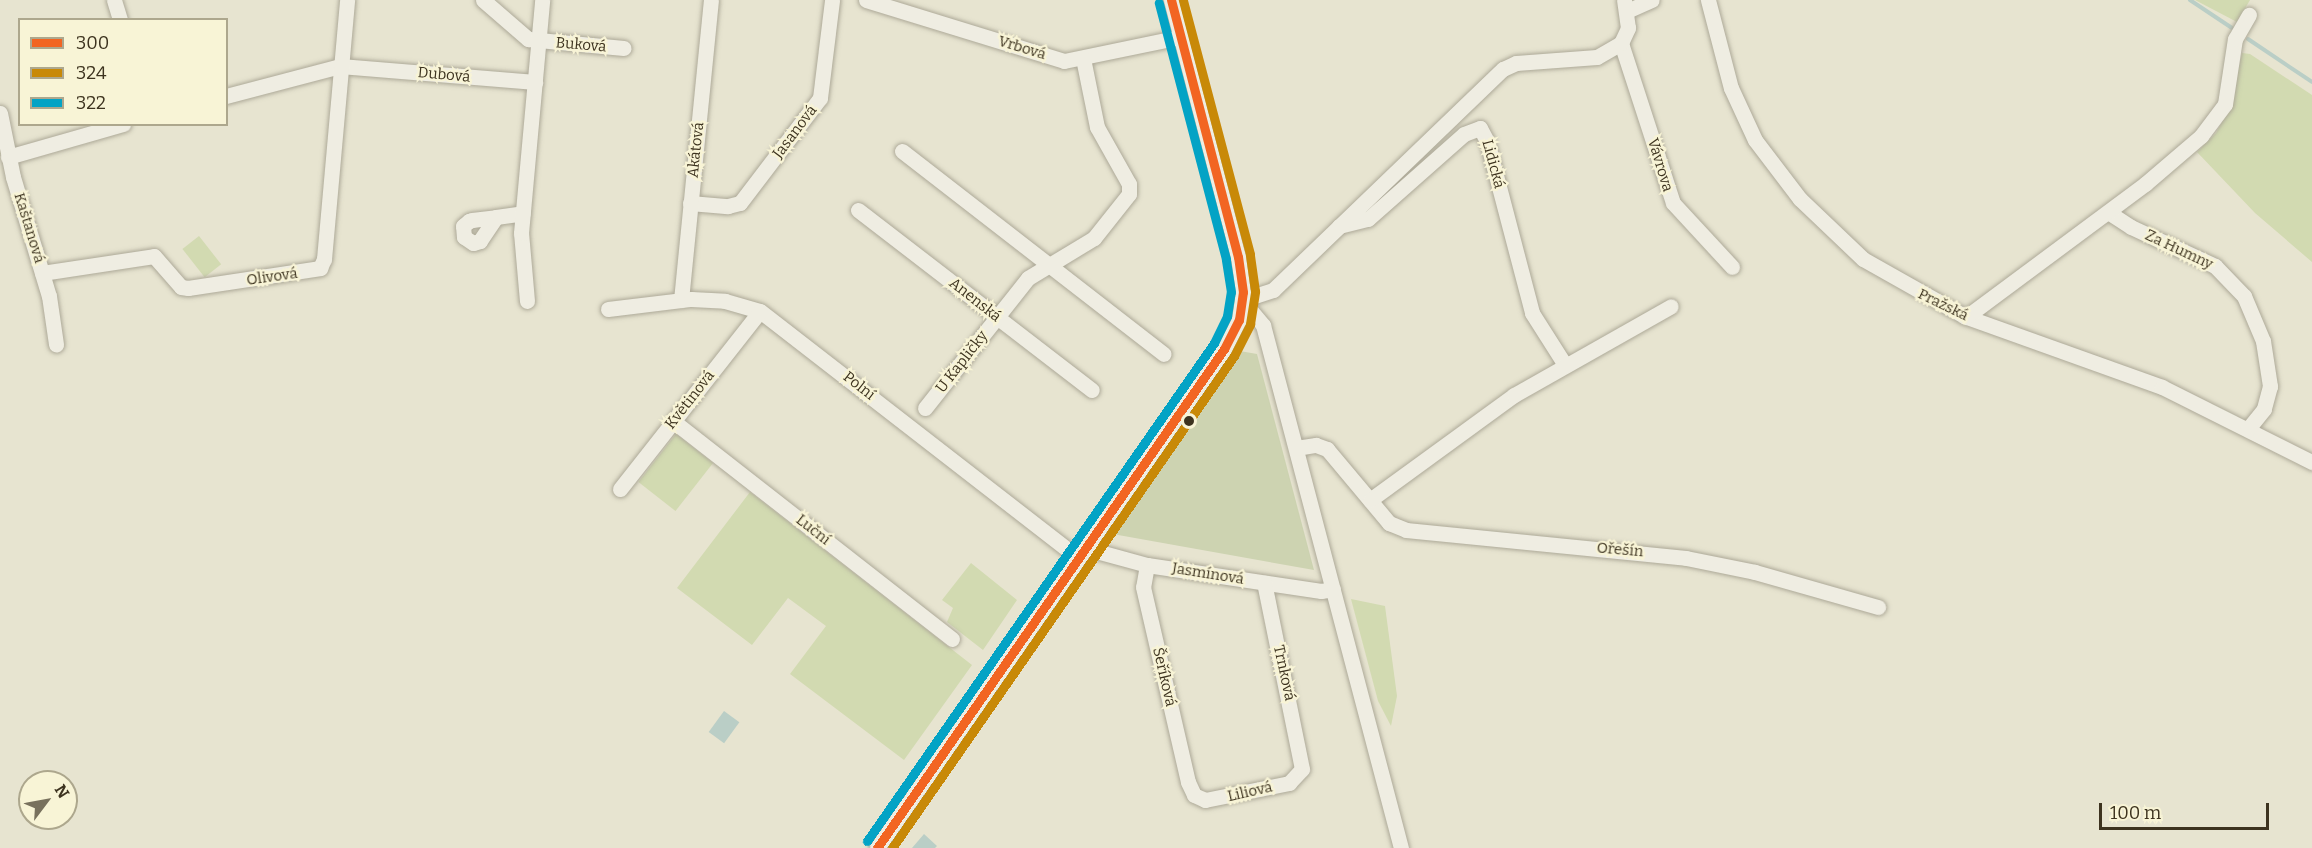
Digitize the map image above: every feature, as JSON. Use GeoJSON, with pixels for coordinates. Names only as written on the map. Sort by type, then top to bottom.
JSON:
{"type":"FeatureCollection","features":[{"type":"Feature","properties":{"kind":"street"},"geometry":{"type":"LineString","coordinates":[[114,0],[119,18]]}},
{"type":"Feature","properties":{"kind":"street","name":"Olivová"},"geometry":{"type":"LineString","coordinates":[[42,273],[154,256],[180,285],[188,288],[316,270],[324,259],[347,0]]}},
{"type":"Feature","properties":{"kind":"street"},"geometry":{"type":"LineString","coordinates":[[483,0],[520,34],[538,41]]}},
{"type":"Feature","properties":{"kind":"street"},"geometry":{"type":"LineString","coordinates":[[527,301],[521,242],[542,0]]}},
{"type":"Feature","properties":{"kind":"street","name":"Akátová"},"geometry":{"type":"LineString","coordinates":[[681,300],[711,0]]}},
{"type":"Feature","properties":{"kind":"street","name":"Jasanová"},"geometry":{"type":"LineString","coordinates":[[690,203],[728,206],[740,203],[820,98],[832,0]]}},
{"type":"Feature","properties":{"kind":"street","name":"Vrbová"},"geometry":{"type":"LineString","coordinates":[[866,0],[1058,60],[1083,58],[1180,37]]}},
{"type":"Feature","properties":{"kind":"street"},"geometry":{"type":"LineString","coordinates":[[877,848],[1229,342],[1242,300],[1238,257],[1171,0]]}},
{"type":"Feature","properties":{"kind":"street"},"geometry":{"type":"LineString","coordinates":[[1242,300],[1273,290],[1503,69],[1516,63],[1597,57],[1622,43],[1628,28],[1625,5],[1652,0]]}},
{"type":"Feature","properties":{"kind":"street","name":"Pražská"},"geometry":{"type":"LineString","coordinates":[[1708,0],[1735,99],[1755,140],[1781,178],[1863,259],[1966,317],[2162,387],[2312,462]]}},
{"type":"Feature","properties":{"kind":"street"},"geometry":{"type":"LineString","coordinates":[[1966,317],[2108,212],[2181,154],[2219,115],[2229,91],[2235,39],[2249,15]]}},
{"type":"Feature","properties":{"kind":"street","name":"Buková"},"geometry":{"type":"LineString","coordinates":[[538,41],[624,48]]}},
{"type":"Feature","properties":{"kind":"street","name":"Vávrova"},"geometry":{"type":"LineString","coordinates":[[1622,43],[1672,203],[1732,267]]}},
{"type":"Feature","properties":{"kind":"street","name":"U Kapličky"},"geometry":{"type":"LineString","coordinates":[[925,408],[1028,278],[1094,238],[1130,189],[1097,127],[1083,58]]}},
{"type":"Feature","properties":{"kind":"street","name":"Dubová"},"geometry":{"type":"LineString","coordinates":[[228,95],[340,66],[535,82]]}},
{"type":"Feature","properties":{"kind":"street","name":"Kaštanová"},"geometry":{"type":"LineString","coordinates":[[0,113],[8,157],[42,273],[56,344]]}},
{"type":"Feature","properties":{"kind":"street"},"geometry":{"type":"LineString","coordinates":[[8,157],[116,126]]}},
{"type":"Feature","properties":{"kind":"street","name":"Lidická"},"geometry":{"type":"LineString","coordinates":[[1339,226],[1368,219],[1464,134],[1480,128],[1487,141],[1532,313],[1565,365]]}},
{"type":"Feature","properties":{"kind":"street"},"geometry":{"type":"LineString","coordinates":[[902,151],[1164,354]]}},
{"type":"Feature","properties":{"kind":"street","name":"Anenská"},"geometry":{"type":"LineString","coordinates":[[858,210],[1092,390]]}},
{"type":"Feature","properties":{"kind":"street","name":"Za Humny"},"geometry":{"type":"LineString","coordinates":[[2108,212],[2131,227],[2215,266],[2244,296],[2263,341],[2270,386],[2264,409],[2248,429]]}},
{"type":"Feature","properties":{"kind":"street"},"geometry":{"type":"LineString","coordinates":[[496,217],[523,213]]}},
{"type":"Feature","properties":{"kind":"street","name":"Polní"},"geometry":{"type":"LineString","coordinates":[[608,309],[681,300],[725,301],[760,311],[1082,553]]}},
{"type":"Feature","properties":{"kind":"street"},"geometry":{"type":"LineString","coordinates":[[1242,300],[1263,325],[1401,848]]}},
{"type":"Feature","properties":{"kind":"street"},"geometry":{"type":"LineString","coordinates":[[1370,500],[1467,427],[1565,365],[1671,306]]}},
{"type":"Feature","properties":{"kind":"street","name":"Květinová"},"geometry":{"type":"LineString","coordinates":[[620,489],[760,311]]}},
{"type":"Feature","properties":{"kind":"street","name":"Luční"},"geometry":{"type":"LineString","coordinates":[[673,421],[952,639]]}},
{"type":"Feature","properties":{"kind":"street","name":"Ořešín"},"geometry":{"type":"LineString","coordinates":[[1296,448],[1316,445],[1328,449],[1392,526],[1406,530],[1511,544],[1612,549],[1686,558],[1755,572],[1878,607]]}},
{"type":"Feature","properties":{"kind":"street","name":"Jasmínová"},"geometry":{"type":"LineString","coordinates":[[1082,553],[1264,583],[1321,591],[1333,589]]}},
{"type":"Feature","properties":{"kind":"street","name":"Šeříková"},"geometry":{"type":"LineString","coordinates":[[1147,565],[1143,587],[1190,789]]}},
{"type":"Feature","properties":{"kind":"street","name":"Trnková"},"geometry":{"type":"LineString","coordinates":[[1264,583],[1303,764]]}},
{"type":"Feature","properties":{"kind":"street","name":"Liliová"},"geometry":{"type":"LineString","coordinates":[[1190,789],[1205,800],[1227,797],[1289,783],[1299,775],[1303,764]]}},
{"type":"Feature","properties":{"kind":"green space"},"geometry":{"type":"Polygon","coordinates":[[[2195,0],[2250,0],[2237,22],[2195,0]]]}},
{"type":"Feature","properties":{"kind":"green space"},"geometry":{"type":"Polygon","coordinates":[[[2242,53],[2250,54],[2312,95],[2312,262],[2255,213],[2197,152],[2216,133],[2229,109],[2242,53]]]}},
{"type":"Feature","properties":{"kind":"green space"},"geometry":{"type":"Polygon","coordinates":[[[199,236],[221,264],[205,277],[182,249],[199,236]]]}},
{"type":"Feature","properties":{"kind":"green space"},"geometry":{"type":"Polygon","coordinates":[[[1234,350],[1257,354],[1314,570],[1107,533],[1234,350]]]}},
{"type":"Feature","properties":{"kind":"green space"},"geometry":{"type":"Polygon","coordinates":[[[676,434],[713,463],[675,511],[638,482],[676,434]]]}},
{"type":"Feature","properties":{"kind":"green space"},"geometry":{"type":"Polygon","coordinates":[[[750,492],[972,665],[904,760],[790,674],[826,626],[788,598],[752,645],[677,588],[750,492]]]}},
{"type":"Feature","properties":{"kind":"green space"},"geometry":{"type":"Polygon","coordinates":[[[971,563],[1017,600],[983,650],[947,622],[953,608],[942,600],[971,563]]]}},
{"type":"Feature","properties":{"kind":"green space"},"geometry":{"type":"Polygon","coordinates":[[[1351,599],[1385,606],[1397,696],[1391,726],[1378,701],[1351,599]]]}},
{"type":"Feature","properties":{"kind":"shaded area"},"geometry":{"type":"Polygon","coordinates":[[[724,711],[739,722],[724,743],[709,732],[724,711]]]}},
{"type":"Feature","properties":{"kind":"shaded area"},"geometry":{"type":"Polygon","coordinates":[[[924,834],[937,846],[935,848],[912,848],[924,834]]]}},
{"type":"Feature","properties":{"kind":"waterway"},"geometry":{"type":"LineString","coordinates":[[2190,0],[2232,28]]}},
{"type":"Feature","properties":{"kind":"waterway"},"geometry":{"type":"LineString","coordinates":[[2248,39],[2312,82]]}},
{"type":"Feature","properties":{"kind":"transit line","name":"300"},"geometry":{"type":"LineString","coordinates":[[877,848],[1224,349],[1239,320],[1243,292],[1238,257],[1171,0]]}},
{"type":"Feature","properties":{"kind":"transit line","name":"324"},"geometry":{"type":"LineString","coordinates":[[892,848],[1234,356],[1250,324],[1255,291],[1250,254],[1183,0]]}},
{"type":"Feature","properties":{"kind":"transit line","name":"322"},"geometry":{"type":"LineString","coordinates":[[867,841],[1214,343],[1227,316],[1231,292],[1226,259],[1159,3]]}}]}
